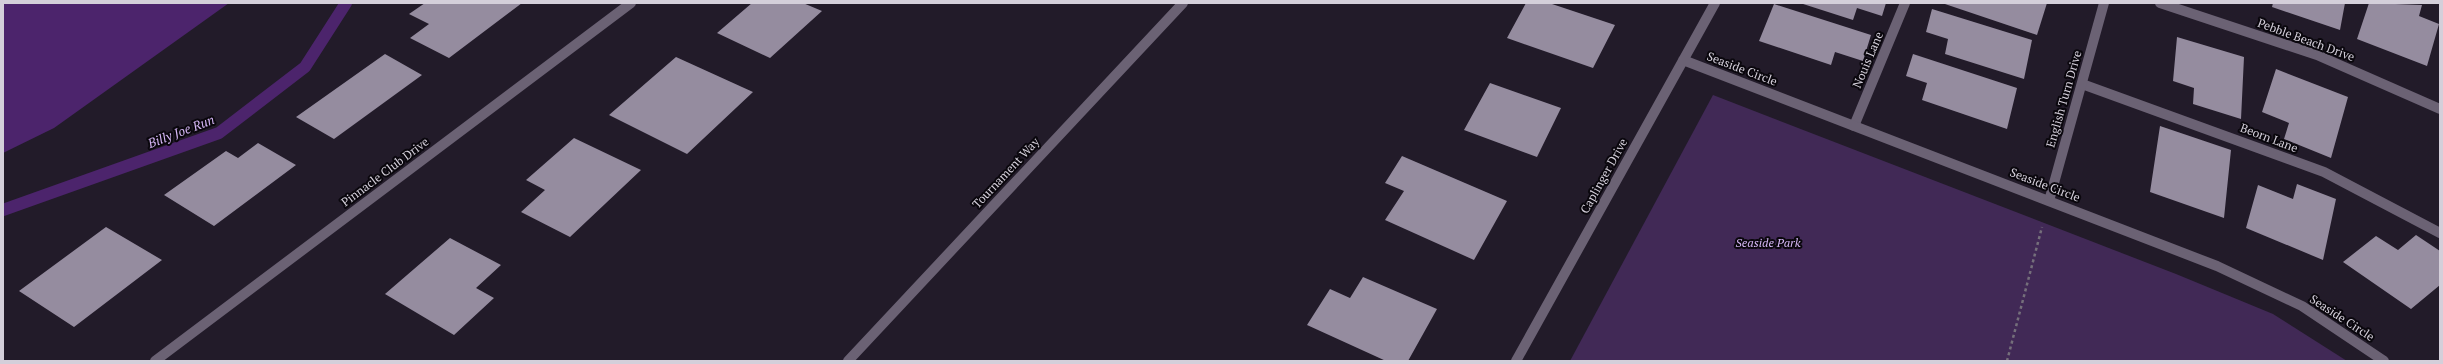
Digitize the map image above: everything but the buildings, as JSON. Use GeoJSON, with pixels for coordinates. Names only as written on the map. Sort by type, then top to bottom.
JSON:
{"type":"FeatureCollection","features":[{"type":"Feature","properties":{"kind":"street","name":"Pinnacle Club Drive"},"geometry":{"type":"LineString","coordinates":[[155,361],[631,3]]}},
{"type":"Feature","properties":{"kind":"street","name":"Tournament Way"},"geometry":{"type":"LineString","coordinates":[[848,361],[1184,3]]}},
{"type":"Feature","properties":{"kind":"street","name":"Caplinger Drive"},"geometry":{"type":"LineString","coordinates":[[1516,361],[1715,3]]}},
{"type":"Feature","properties":{"kind":"street","name":"Nouis Lane"},"geometry":{"type":"LineString","coordinates":[[1854,126],[1905,3]]}},
{"type":"Feature","properties":{"kind":"street","name":"English Turn Drive"},"geometry":{"type":"LineString","coordinates":[[2049,201],[2104,3]]}},
{"type":"Feature","properties":{"kind":"street","name":"Pebble Beach Drive"},"geometry":{"type":"LineString","coordinates":[[2160,3],[2317,55],[2440,109]]}},
{"type":"Feature","properties":{"kind":"street","name":"Seaside Circle"},"geometry":{"type":"LineString","coordinates":[[1683,60],[2217,266],[2302,306],[2384,361]]}},
{"type":"Feature","properties":{"kind":"street","name":"Beorn Lane"},"geometry":{"type":"LineString","coordinates":[[2082,84],[2324,172],[2392,206],[2440,233]]}},
{"type":"Feature","properties":{"kind":"path"},"geometry":{"type":"LineString","coordinates":[[2007,361],[2049,201]]}},
{"type":"Feature","properties":{"kind":"green space","name":"Seaside Park"},"geometry":{"type":"Polygon","coordinates":[[[1713,95],[2176,274],[2273,314],[2347,361],[1570,361],[1713,95]]]}},
{"type":"Feature","properties":{"kind":"shaded area"},"geometry":{"type":"Polygon","coordinates":[[[3,3],[229,3],[54,128],[3,153],[3,3]]]}},
{"type":"Feature","properties":{"kind":"waterway","name":"Billy Joe Run"},"geometry":{"type":"LineString","coordinates":[[3,210],[219,133],[305,67],[346,3]]}}]}
